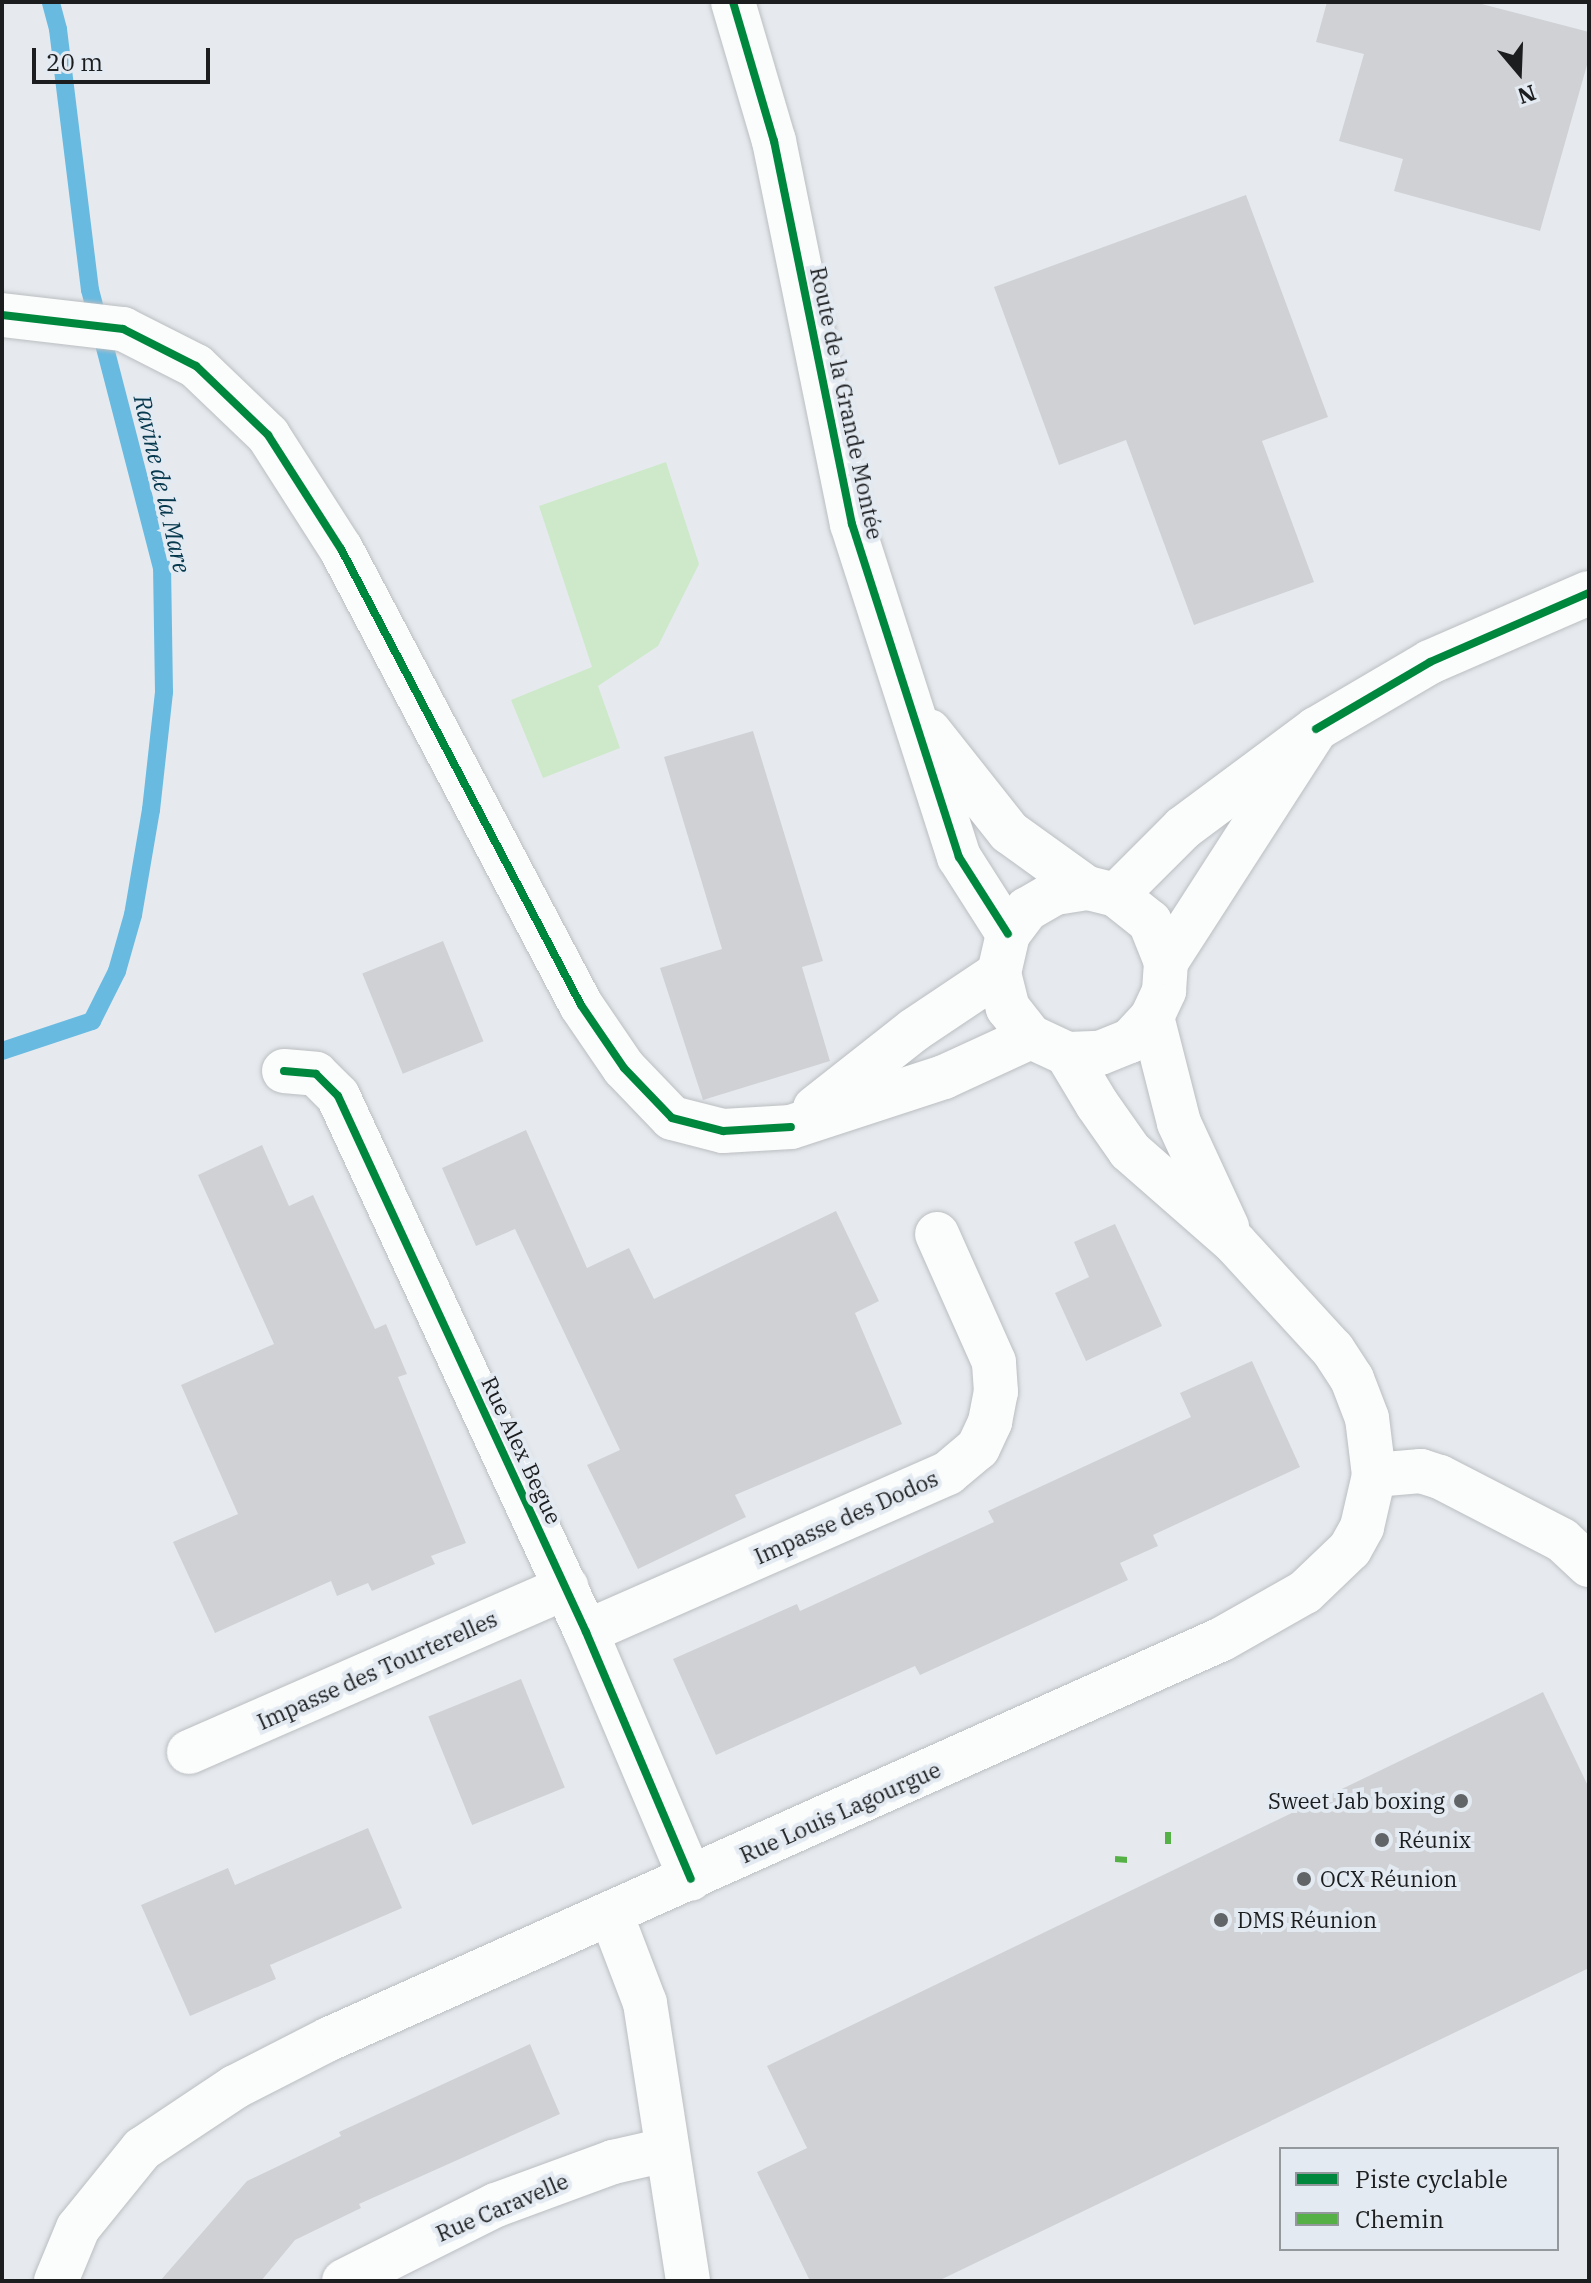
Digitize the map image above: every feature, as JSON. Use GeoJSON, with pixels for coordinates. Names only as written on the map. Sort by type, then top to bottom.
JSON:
{"type":"FeatureCollection","features":[{"type":"Feature","properties":{"kind":"main road","name":"Route de la Grande Montée"},"geometry":{"type":"LineString","coordinates":[[733,2],[774,141],[852,524],[959,857],[1004,954]]}},
{"type":"Feature","properties":{"kind":"main road"},"geometry":{"type":"LineString","coordinates":[[2,315],[123,329],[196,366],[268,435],[341,549],[581,1005],[624,1068],[672,1118],[723,1131],[791,1127],[1049,1045],[1100,1053],[1130,1041],[1152,1017],[1164,991],[1166,962],[1150,922],[1101,892],[1055,893],[1037,903],[1027,909],[1004,954],[791,1127]]}},
{"type":"Feature","properties":{"kind":"main road"},"geometry":{"type":"LineString","coordinates":[[1101,892],[1316,729],[1430,662],[1589,593]]}},
{"type":"Feature","properties":{"kind":"main road","name":"Route de la Grande Montée"},"geometry":{"type":"LineString","coordinates":[[913,710],[1009,832],[1101,892]]}},
{"type":"Feature","properties":{"kind":"main road"},"geometry":{"type":"LineString","coordinates":[[1166,962],[1316,729]]}},
{"type":"Feature","properties":{"kind":"main road"},"geometry":{"type":"LineString","coordinates":[[1004,954],[1008,1008],[1049,1045]]}},
{"type":"Feature","properties":{"kind":"main road","name":"Rue Louis Lagourgue"},"geometry":{"type":"LineString","coordinates":[[1152,1017],[1179,1123],[1235,1243]]}},
{"type":"Feature","properties":{"kind":"main road","name":"Rue Louis Lagourgue"},"geometry":{"type":"LineString","coordinates":[[56,2281],[78,2228],[142,2149],[235,2087],[329,2039],[1222,1639],[1305,1592],[1350,1549],[1362,1527],[1374,1475],[1367,1418],[1352,1379],[1333,1350],[1235,1243],[1130,1151],[1049,1045]]}},
{"type":"Feature","properties":{"kind":"main road","name":"Rue Alex Begue"},"geometry":{"type":"LineString","coordinates":[[284,1071],[316,1074],[338,1096],[566,1587],[691,1879]]}},
{"type":"Feature","properties":{"kind":"main road","name":"Impasse des Dodos"},"geometry":{"type":"LineString","coordinates":[[586,1632],[948,1473],[978,1448],[990,1422],[996,1392],[994,1362],[937,1234]]}},
{"type":"Feature","properties":{"kind":"main road"},"geometry":{"type":"LineString","coordinates":[[1374,1475],[1421,1471],[1440,1477],[1562,1540],[1589,1565]]}},
{"type":"Feature","properties":{"kind":"main road","name":"Impasse des Tourterelles"},"geometry":{"type":"LineString","coordinates":[[189,1752],[566,1587]]}},
{"type":"Feature","properties":{"kind":"main road"},"geometry":{"type":"LineString","coordinates":[[611,1914],[645,2003],[688,2281]]}},
{"type":"Feature","properties":{"kind":"main road","name":"Rue Caravelle"},"geometry":{"type":"LineString","coordinates":[[344,2281],[496,2205],[613,2162],[666,2150]]}},
{"type":"Feature","properties":{"kind":"green space"},"geometry":{"type":"Polygon","coordinates":[[[666,462],[699,564],[658,646],[598,686],[620,748],[543,778],[511,700],[592,667],[539,506],[666,462]]]}},
{"type":"Feature","properties":{"kind":"building"},"geometry":{"type":"Polygon","coordinates":[[[1327,2],[1474,2],[1589,32],[1589,58],[1540,231],[1394,191],[1403,159],[1339,141],[1364,54],[1316,42],[1327,2]]]}},
{"type":"Feature","properties":{"kind":"building"},"geometry":{"type":"Polygon","coordinates":[[[1246,195],[1328,417],[1262,441],[1314,582],[1194,625],[1126,440],[1059,465],[994,287],[1246,195]]]}},
{"type":"Feature","properties":{"kind":"building"},"geometry":{"type":"Polygon","coordinates":[[[753,731],[823,961],[802,967],[830,1061],[703,1100],[660,968],[722,949],[664,757],[753,731]]]}},
{"type":"Feature","properties":{"kind":"building"},"geometry":{"type":"Polygon","coordinates":[[[443,941],[483,1041],[403,1074],[362,974],[443,941]]]}},
{"type":"Feature","properties":{"kind":"building"},"geometry":{"type":"Polygon","coordinates":[[[526,1130],[587,1268],[629,1248],[654,1299],[836,1211],[879,1301],[855,1313],[902,1424],[735,1495],[746,1517],[638,1569],[587,1465],[620,1450],[515,1229],[476,1246],[442,1168],[526,1130]]]}},
{"type":"Feature","properties":{"kind":"building"},"geometry":{"type":"Polygon","coordinates":[[[262,1145],[289,1206],[313,1195],[375,1329],[386,1324],[407,1374],[398,1377],[466,1543],[431,1556],[435,1564],[372,1591],[368,1583],[337,1596],[331,1581],[215,1633],[173,1542],[238,1514],[181,1385],[274,1344],[198,1175],[262,1145]]]}},
{"type":"Feature","properties":{"kind":"building"},"geometry":{"type":"Polygon","coordinates":[[[1115,1224],[1162,1326],[1086,1361],[1055,1293],[1089,1277],[1074,1242],[1115,1224]]]}},
{"type":"Feature","properties":{"kind":"building"},"geometry":{"type":"Polygon","coordinates":[[[1252,1361],[1300,1467],[1153,1535],[1158,1546],[1120,1563],[1128,1580],[920,1675],[915,1666],[716,1755],[673,1659],[797,1604],[800,1611],[994,1522],[988,1511],[1191,1417],[1180,1393],[1252,1361]]]}},
{"type":"Feature","properties":{"kind":"building"},"geometry":{"type":"Polygon","coordinates":[[[521,1679],[565,1787],[472,1825],[428,1716],[521,1679]]]}},
{"type":"Feature","properties":{"kind":"building"},"geometry":{"type":"Polygon","coordinates":[[[1543,1692],[1589,1788],[1589,1968],[938,2281],[810,2281],[757,2172],[807,2148],[767,2066],[1543,1692]]]}},
{"type":"Feature","properties":{"kind":"building"},"geometry":{"type":"Polygon","coordinates":[[[368,1828],[402,1908],[270,1965],[276,1979],[190,2016],[141,1905],[228,1868],[235,1885],[368,1828]]]}},
{"type":"Feature","properties":{"kind":"building"},"geometry":{"type":"Polygon","coordinates":[[[530,2044],[560,2114],[359,2204],[361,2208],[295,2240],[261,2281],[160,2281],[247,2181],[341,2136],[339,2132],[530,2044]]]}},
{"type":"Feature","properties":{"kind":"waterway","name":"Ravine de la Mare"},"geometry":{"type":"LineString","coordinates":[[2,1051],[92,1021],[117,971],[133,915],[151,810],[164,692],[162,568],[90,290],[58,29],[51,2]]}},
{"type":"Feature","properties":{"kind":"marked path"},"geometry":{"type":"LineString","coordinates":[[1168,1832],[1168,1844]]}},
{"type":"Feature","properties":{"kind":"marked path"},"geometry":{"type":"LineString","coordinates":[[1115,1859],[1128,1860]]}},
{"type":"Feature","properties":{"kind":"cycle path"},"geometry":{"type":"LineString","coordinates":[[733,2],[774,141],[852,524],[959,857],[1008,934]]}},
{"type":"Feature","properties":{"kind":"cycle path"},"geometry":{"type":"LineString","coordinates":[[2,315],[123,329],[196,366],[268,435],[341,549],[581,1005],[624,1068],[672,1118],[723,1131],[791,1127]]}},
{"type":"Feature","properties":{"kind":"cycle path"},"geometry":{"type":"LineString","coordinates":[[1316,729],[1430,662],[1589,593]]}},
{"type":"Feature","properties":{"kind":"cycle path"},"geometry":{"type":"LineString","coordinates":[[284,1071],[316,1074],[338,1096],[586,1632],[691,1879]]}},
{"type":"Feature","properties":{"kind":"place","name":"Sweet Jab boxing"},"geometry":{"type":"Point","coordinates":[1461,1801]}},
{"type":"Feature","properties":{"kind":"place","name":"Réunix"},"geometry":{"type":"Point","coordinates":[1382,1840]}},
{"type":"Feature","properties":{"kind":"place","name":"OCX Réunion"},"geometry":{"type":"Point","coordinates":[1304,1879]}},
{"type":"Feature","properties":{"kind":"place","name":"DMS Réunion"},"geometry":{"type":"Point","coordinates":[1221,1920]}}]}
